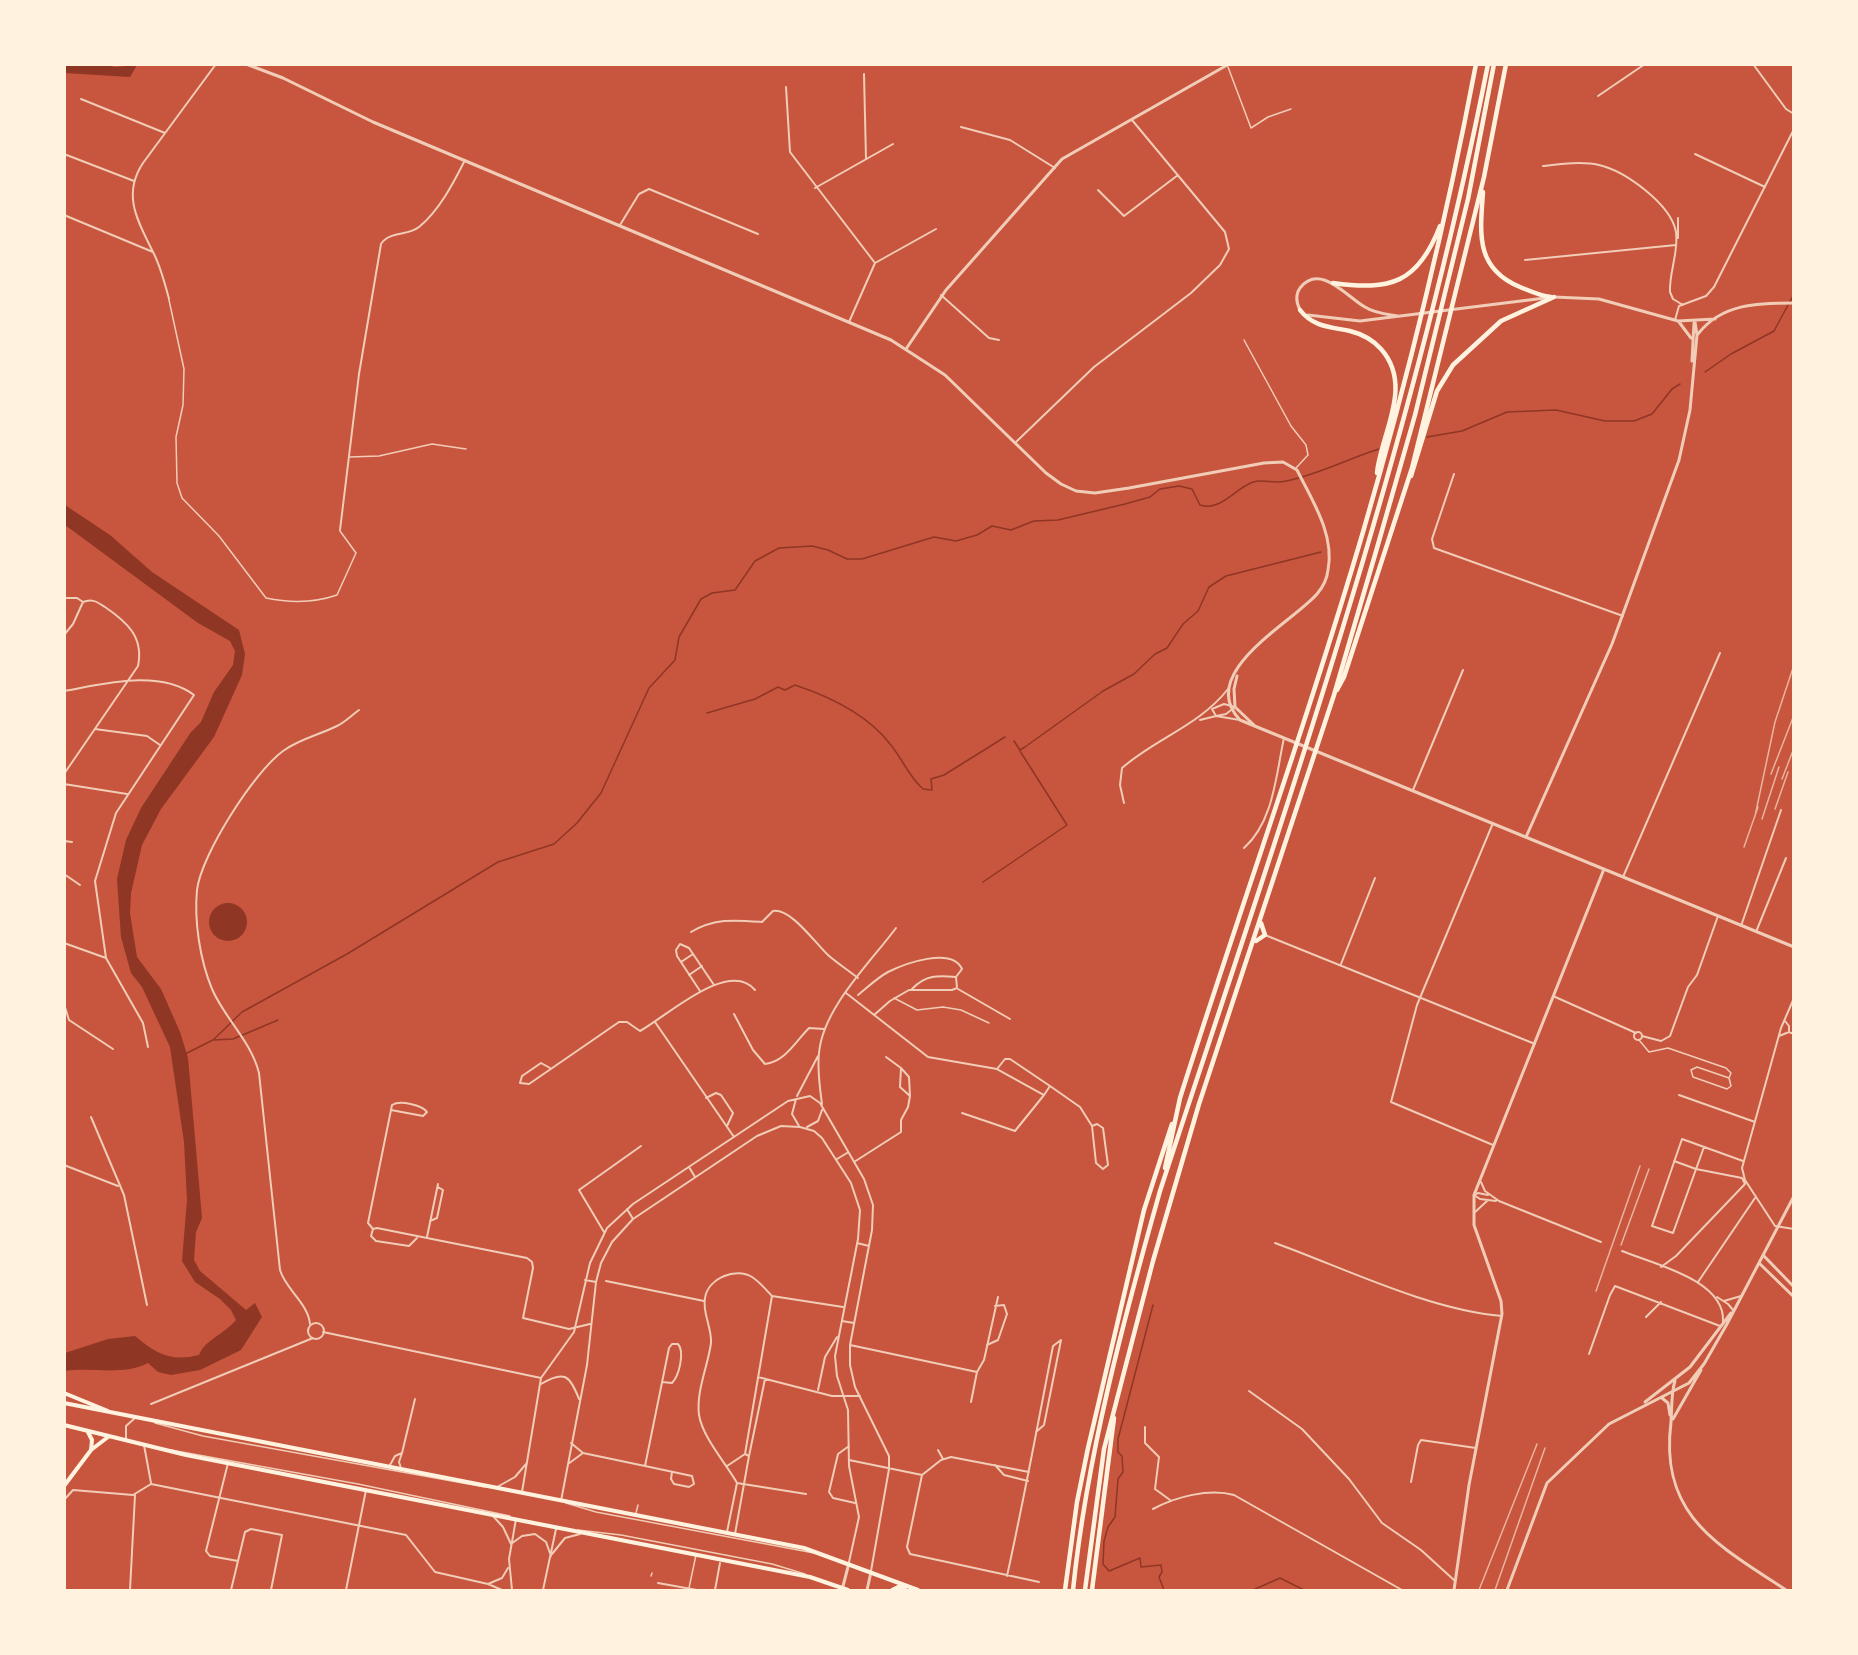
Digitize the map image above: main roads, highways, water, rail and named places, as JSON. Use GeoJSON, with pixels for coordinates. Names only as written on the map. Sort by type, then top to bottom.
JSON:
{"type":"FeatureCollection","features":[{"type":"Feature","properties":{"kind":"highway"},"geometry":{"type":"LineString","coordinates":[[1073,1590],[1083,1508],[1120,1340],[1160,1191],[1180,1098],[1337,618],[1376,487],[1429,285],[1476,64]]}},
{"type":"Feature","properties":{"kind":"highway"},"geometry":{"type":"LineString","coordinates":[[1160,1191],[1357,589],[1395,456],[1439,285],[1488,64]]}},
{"type":"Feature","properties":{"kind":"highway"},"geometry":{"type":"LineString","coordinates":[[1085,1590],[1094,1509],[1104,1449],[1170,1197],[1334,695],[1412,426],[1468,199],[1494,64]]}},
{"type":"Feature","properties":{"kind":"highway"},"geometry":{"type":"LineString","coordinates":[[1334,695],[1344,677],[1407,483],[1484,177],[1506,64]]}},
{"type":"Feature","properties":{"kind":"highway"},"geometry":{"type":"LineString","coordinates":[[1407,483],[1416,469],[1437,391],[1453,366],[1500,321],[1554,297],[1512,284],[1488,261],[1480,232],[1484,177]]}},
{"type":"Feature","properties":{"kind":"highway"},"geometry":{"type":"LineString","coordinates":[[1333,283],[1365,287],[1384,285],[1410,274],[1428,253],[1446,209]]}},
{"type":"Feature","properties":{"kind":"highway"},"geometry":{"type":"LineString","coordinates":[[1300,310],[1320,326],[1353,331],[1370,339],[1380,347],[1391,364],[1396,394],[1377,466],[1376,487]]}},
{"type":"Feature","properties":{"kind":"highway"},"geometry":{"type":"LineString","coordinates":[[1253,945],[1265,935],[1261,921]]}},
{"type":"Feature","properties":{"kind":"highway"},"geometry":{"type":"LineString","coordinates":[[1065,1590],[1079,1490],[1104,1378],[1152,1181],[1177,1110]]}},
{"type":"Feature","properties":{"kind":"highway"},"geometry":{"type":"LineString","coordinates":[[1092,1590],[1118,1395]]}},
{"type":"Feature","properties":{"kind":"main road"},"geometry":{"type":"LineString","coordinates":[[64,1393],[114,1414]]}},
{"type":"Feature","properties":{"kind":"main road"},"geometry":{"type":"LineString","coordinates":[[64,1403],[727,1532],[821,1553],[918,1590]]}},
{"type":"Feature","properties":{"kind":"main road"},"geometry":{"type":"LineString","coordinates":[[64,1425],[164,1450],[810,1577],[848,1590]]}},
{"type":"Feature","properties":{"kind":"main road"},"geometry":{"type":"LineString","coordinates":[[87,1431],[92,1440],[91,1450]]}},
{"type":"Feature","properties":{"kind":"main road"},"geometry":{"type":"LineString","coordinates":[[64,1486],[91,1450],[109,1436]]}},
{"type":"Feature","properties":{"kind":"main road"},"geometry":{"type":"LineString","coordinates":[[892,1590],[898,1587],[910,1587]]}},
{"type":"Feature","properties":{"kind":"waterway"},"geometry":{"type":"LineString","coordinates":[[1705,372],[1731,354],[1774,331],[1794,294]]}},
{"type":"Feature","properties":{"kind":"waterway"},"geometry":{"type":"LineString","coordinates":[[1427,437],[1462,431],[1507,412],[1556,410],[1605,421],[1634,421],[1652,414],[1672,389],[1680,384]]}},
{"type":"Feature","properties":{"kind":"waterway"},"geometry":{"type":"LineString","coordinates":[[185,1054],[213,1040],[242,1012],[347,954],[498,862],[554,844],[577,823],[601,793],[649,688],[675,660],[679,637],[701,599],[712,593],[735,590],[755,561],[779,548],[812,546],[828,550],[847,559],[862,559],[934,537],[956,541],[977,535],[992,526],[1011,530],[1034,521],[1058,520],[1150,497],[1160,489],[1179,486],[1192,489],[1200,505],[1214,505],[1221,503],[1253,482],[1282,482],[1298,478],[1379,449]]}},
{"type":"Feature","properties":{"kind":"waterway"},"geometry":{"type":"LineString","coordinates":[[1014,741],[1020,750],[1103,691],[1134,674],[1155,654],[1167,648],[1183,624],[1198,611],[1209,587],[1226,576],[1321,552]]}},
{"type":"Feature","properties":{"kind":"waterway"},"geometry":{"type":"LineString","coordinates":[[707,713],[755,699],[778,687],[785,690],[795,685],[834,701],[871,724],[890,744],[918,784],[923,789],[932,790],[931,779],[944,775],[1005,737]]}},
{"type":"Feature","properties":{"kind":"waterway"},"geometry":{"type":"LineString","coordinates":[[983,882],[1067,825],[1020,751]]}},
{"type":"Feature","properties":{"kind":"waterway"},"geometry":{"type":"LineString","coordinates":[[214,1040],[233,1039],[278,1020]]}},
{"type":"Feature","properties":{"kind":"waterway"},"geometry":{"type":"LineString","coordinates":[[1153,1305],[1118,1439],[1118,1452],[1122,1456],[1123,1472],[1118,1479],[1115,1517],[1108,1527],[1104,1541],[1103,1564],[1109,1571],[1140,1558],[1141,1567],[1161,1565],[1162,1572],[1159,1577],[1164,1590]]}},
{"type":"Feature","properties":{"kind":"waterway"},"geometry":{"type":"LineString","coordinates":[[1253,1590],[1280,1578],[1304,1590]]}},
{"type":"Feature","properties":{"kind":"railway"},"geometry":{"type":"LineString","coordinates":[[1755,816],[1775,722],[1794,665]]}},
{"type":"Feature","properties":{"kind":"railway"},"geometry":{"type":"LineString","coordinates":[[1771,774],[1794,715]]}},
{"type":"Feature","properties":{"kind":"railway"},"geometry":{"type":"LineString","coordinates":[[1782,779],[1794,748]]}},
{"type":"Feature","properties":{"kind":"railway"},"geometry":{"type":"LineString","coordinates":[[1762,819],[1779,767]]}},
{"type":"Feature","properties":{"kind":"railway"},"geometry":{"type":"LineString","coordinates":[[1775,809],[1788,772]]}},
{"type":"Feature","properties":{"kind":"railway"},"geometry":{"type":"LineString","coordinates":[[1744,847],[1758,807]]}},
{"type":"Feature","properties":{"kind":"railway"},"geometry":{"type":"LineString","coordinates":[[1596,1291],[1640,1166]]}},
{"type":"Feature","properties":{"kind":"railway"},"geometry":{"type":"LineString","coordinates":[[1621,1245],[1649,1169]]}},
{"type":"Feature","properties":{"kind":"railway"},"geometry":{"type":"LineString","coordinates":[[1479,1590],[1537,1444]]}},
{"type":"Feature","properties":{"kind":"railway"},"geometry":{"type":"LineString","coordinates":[[1495,1590],[1545,1448]]}}]}
